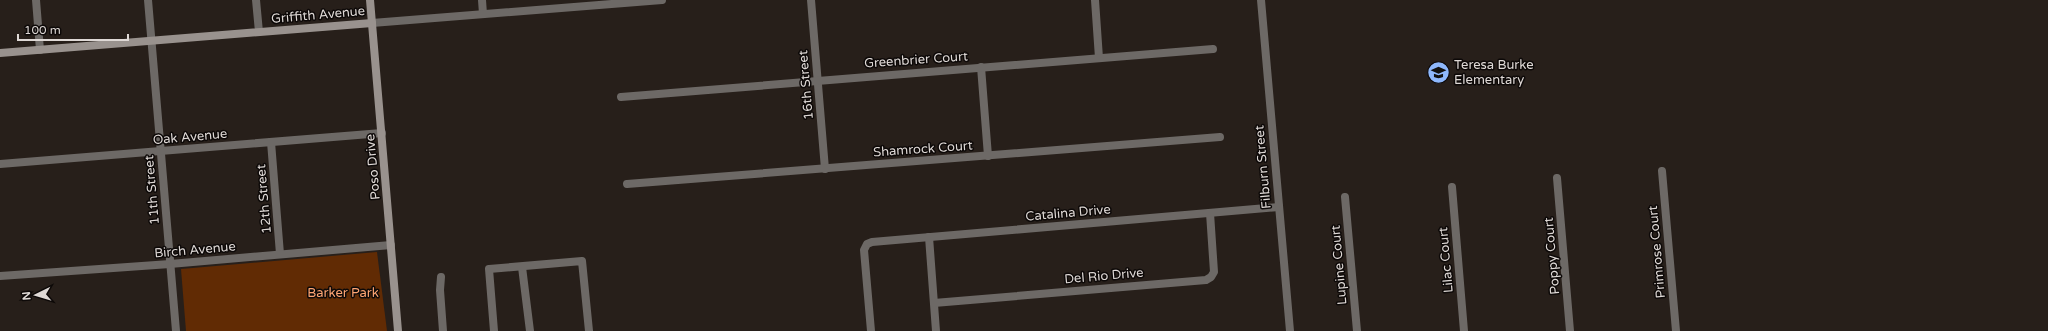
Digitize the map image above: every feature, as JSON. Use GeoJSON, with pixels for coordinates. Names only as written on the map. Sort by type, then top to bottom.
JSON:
{"type":"FeatureCollection","features":[{"type":"Feature","properties":{"kind":"main road","name":"Poso Drive"},"geometry":{"type":"LineString","coordinates":[[370,0],[398,331]]}},
{"type":"Feature","properties":{"kind":"main road","name":"Griffith Avenue"},"geometry":{"type":"LineString","coordinates":[[0,53],[372,23]]}},
{"type":"Feature","properties":{"kind":"street"},"geometry":{"type":"LineString","coordinates":[[36,0],[40,50]]}},
{"type":"Feature","properties":{"kind":"street","name":"11th Street"},"geometry":{"type":"LineString","coordinates":[[148,0],[176,331]]}},
{"type":"Feature","properties":{"kind":"street"},"geometry":{"type":"LineString","coordinates":[[256,0],[259,32]]}},
{"type":"Feature","properties":{"kind":"street"},"geometry":{"type":"LineString","coordinates":[[482,0],[483,14]]}},
{"type":"Feature","properties":{"kind":"street","name":"Griffith Avenue"},"geometry":{"type":"LineString","coordinates":[[372,23],[592,3],[662,0]]}},
{"type":"Feature","properties":{"kind":"street","name":"16th Street"},"geometry":{"type":"LineString","coordinates":[[811,0],[825,169]]}},
{"type":"Feature","properties":{"kind":"street"},"geometry":{"type":"LineString","coordinates":[[1095,0],[1099,58]]}},
{"type":"Feature","properties":{"kind":"street","name":"Filburn Street"},"geometry":{"type":"LineString","coordinates":[[1261,0],[1290,331]]}},
{"type":"Feature","properties":{"kind":"street","name":"Greenbrier Court"},"geometry":{"type":"LineString","coordinates":[[621,97],[818,79],[1213,48]]}},
{"type":"Feature","properties":{"kind":"street"},"geometry":{"type":"LineString","coordinates":[[981,67],[988,156]]}},
{"type":"Feature","properties":{"kind":"street","name":"Oak Avenue"},"geometry":{"type":"LineString","coordinates":[[0,164],[382,133]]}},
{"type":"Feature","properties":{"kind":"street","name":"Shamrock Court"},"geometry":{"type":"LineString","coordinates":[[627,184],[1220,137]]}},
{"type":"Feature","properties":{"kind":"street","name":"12th Street"},"geometry":{"type":"LineString","coordinates":[[271,142],[280,254]]}},
{"type":"Feature","properties":{"kind":"street","name":"Primrose Court"},"geometry":{"type":"LineString","coordinates":[[1662,171],[1676,331]]}},
{"type":"Feature","properties":{"kind":"street","name":"Poppy Court"},"geometry":{"type":"LineString","coordinates":[[1557,178],[1570,331]]}},
{"type":"Feature","properties":{"kind":"street","name":"Lilac Court"},"geometry":{"type":"LineString","coordinates":[[1452,187],[1464,331]]}},
{"type":"Feature","properties":{"kind":"street","name":"Lupine Court"},"geometry":{"type":"LineString","coordinates":[[1345,197],[1357,331]]}},
{"type":"Feature","properties":{"kind":"street","name":"Catalina Drive"},"geometry":{"type":"LineString","coordinates":[[871,331],[864,250],[866,244],[872,242],[1279,207]]}},
{"type":"Feature","properties":{"kind":"street","name":"Del Rio Drive"},"geometry":{"type":"LineString","coordinates":[[934,303],[1206,280],[1211,277],[1214,272],[1210,213]]}},
{"type":"Feature","properties":{"kind":"street"},"geometry":{"type":"LineString","coordinates":[[929,237],[936,331]]}},
{"type":"Feature","properties":{"kind":"street","name":"Birch Avenue"},"geometry":{"type":"LineString","coordinates":[[0,276],[170,264],[391,245]]}},
{"type":"Feature","properties":{"kind":"street"},"geometry":{"type":"LineString","coordinates":[[494,331],[489,270],[582,261],[589,331]]}},
{"type":"Feature","properties":{"kind":"street"},"geometry":{"type":"LineString","coordinates":[[522,267],[530,331]]}},
{"type":"Feature","properties":{"kind":"street"},"geometry":{"type":"LineString","coordinates":[[441,277],[440,290],[443,331]]}},
{"type":"Feature","properties":{"kind":"green space","name":"Barker Park"},"geometry":{"type":"Polygon","coordinates":[[[377,252],[387,331],[186,331],[181,269],[377,252]]]}},
{"type":"Feature","properties":{"kind":"place","name":"Teresa Burke Elementary"},"geometry":{"type":"Point","coordinates":[1438,72]}}]}
